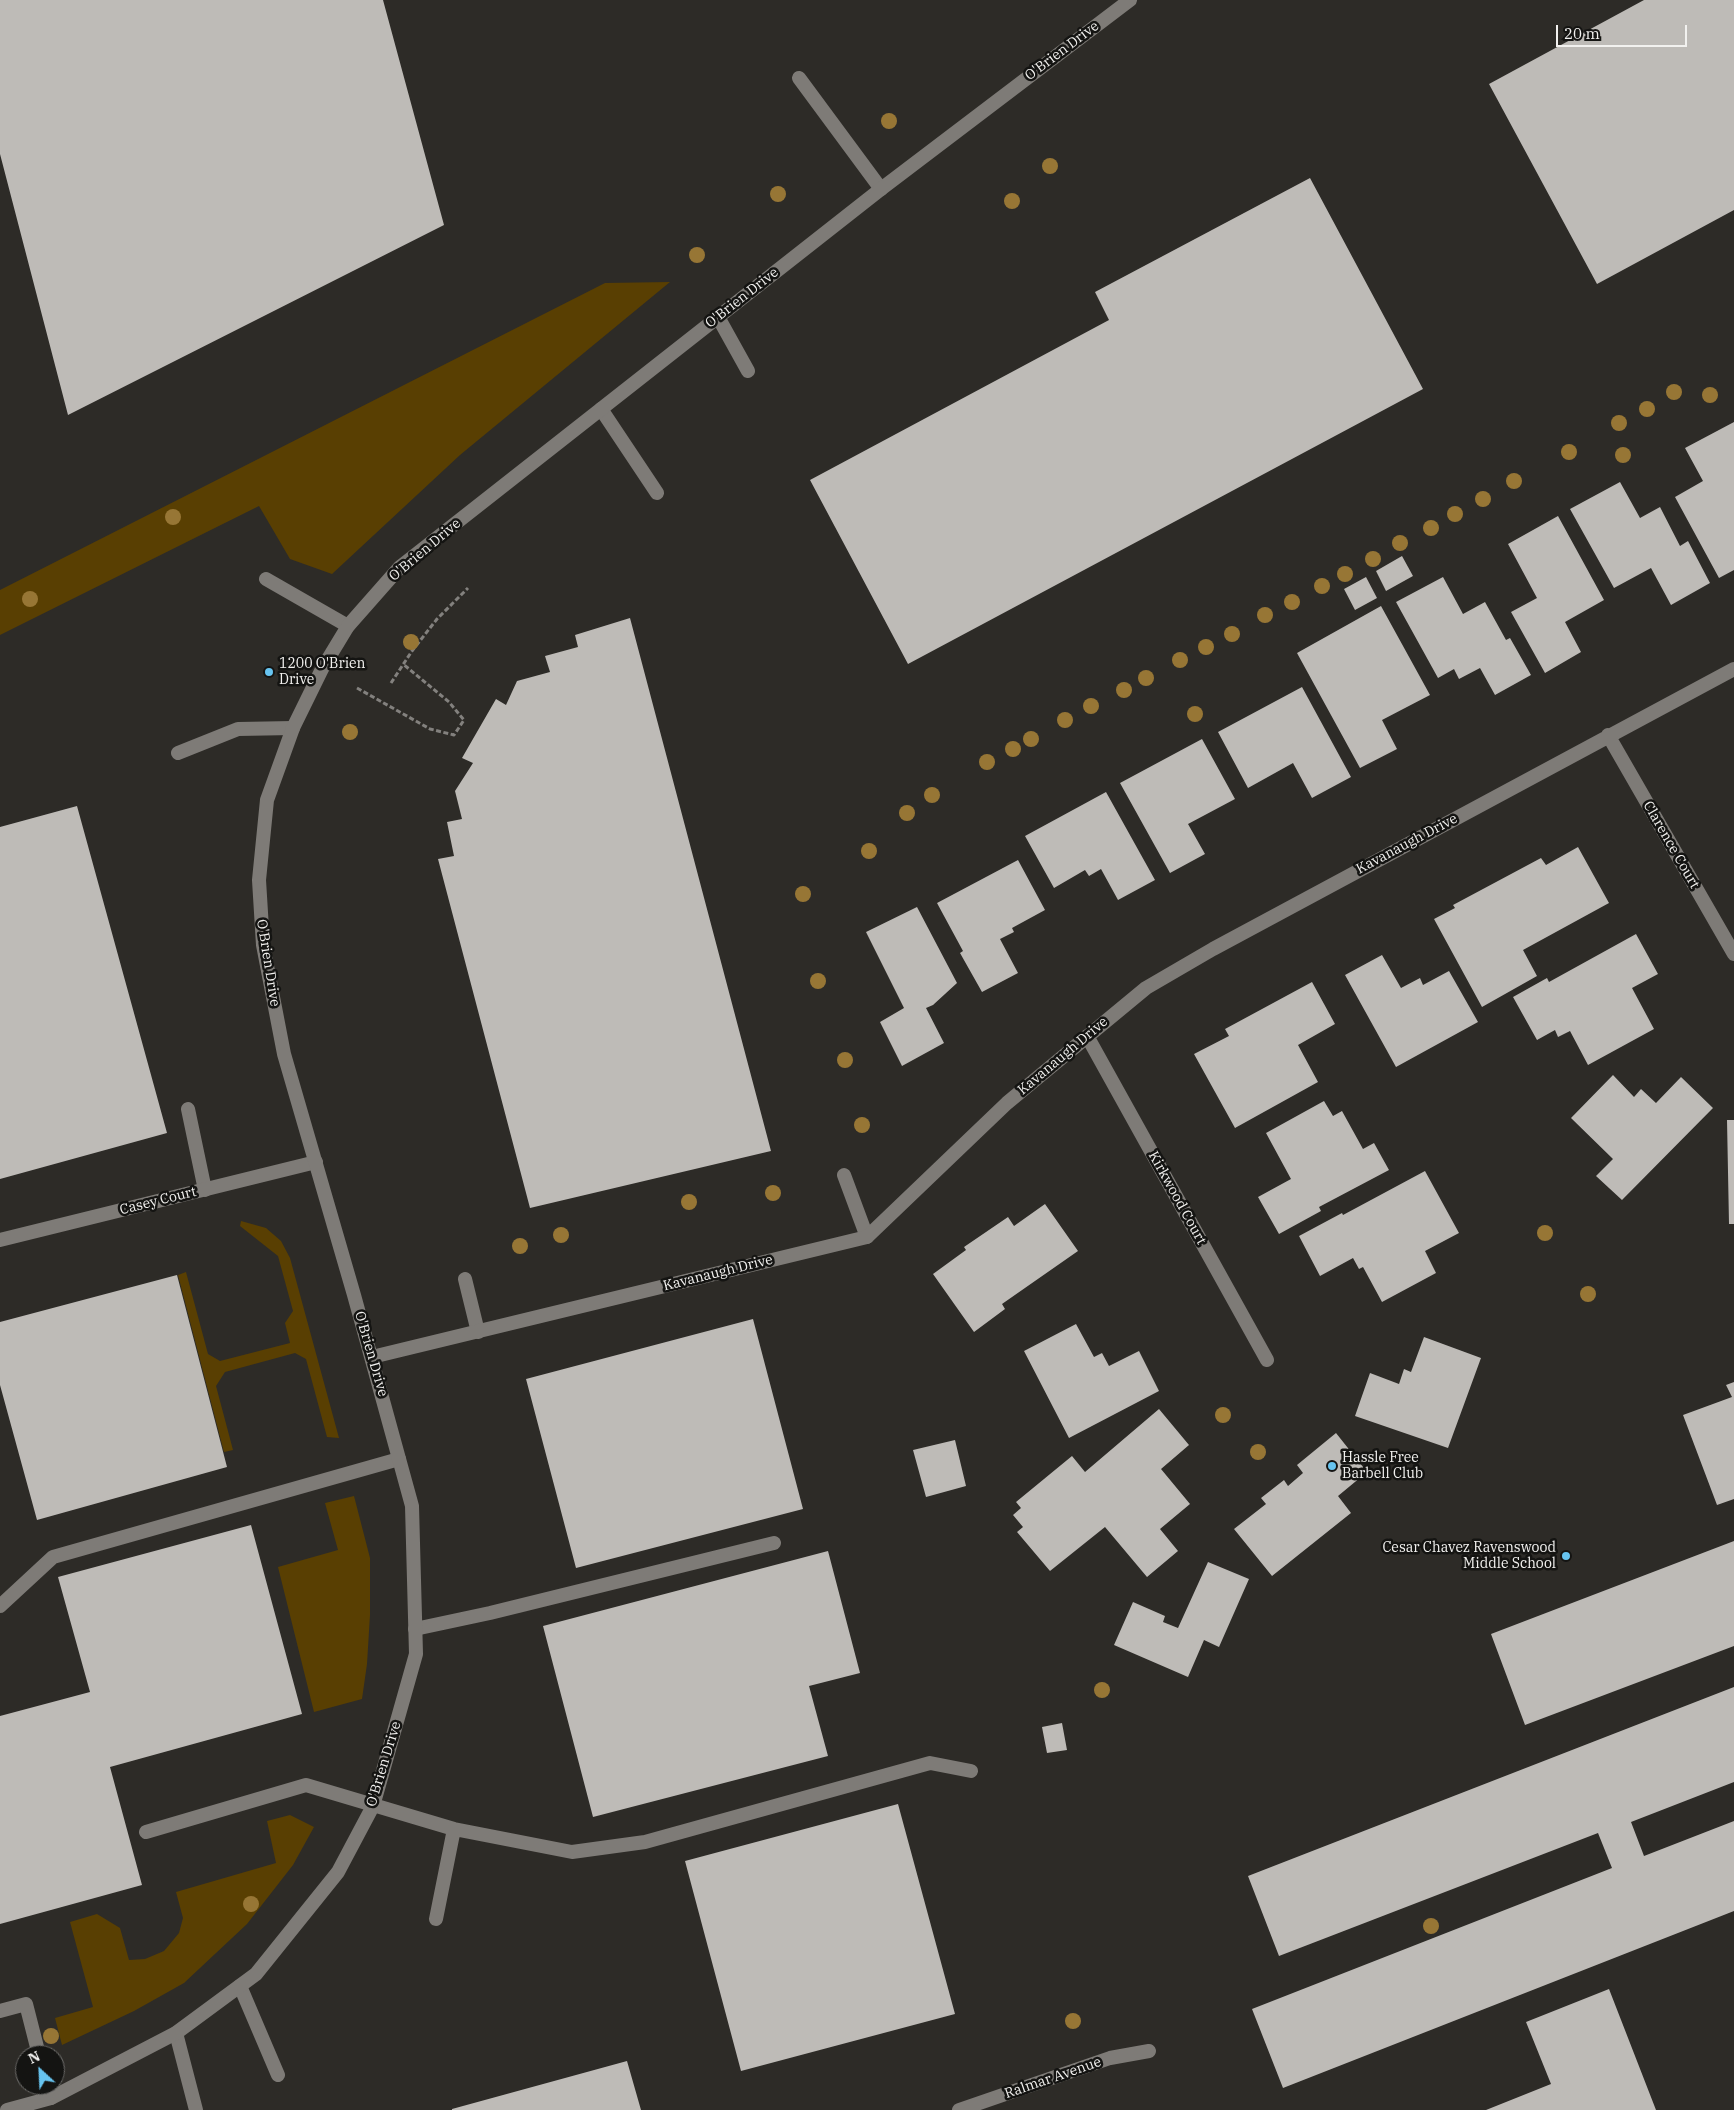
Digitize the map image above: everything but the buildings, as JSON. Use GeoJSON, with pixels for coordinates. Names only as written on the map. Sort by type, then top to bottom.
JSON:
{"type":"FeatureCollection","features":[{"type":"Feature","properties":{"kind":"street","name":"O'Brien Drive"},"geometry":{"type":"LineString","coordinates":[[65,2085],[176,2033],[256,1974],[338,1872],[373,1806],[416,1654],[412,1506],[372,1357],[284,1054],[263,945],[258,880],[267,800],[293,728],[322,668],[348,626],[400,567],[881,189],[1130,0]]}},
{"type":"Feature","properties":{"kind":"street"},"geometry":{"type":"LineString","coordinates":[[799,78],[881,189]]}},
{"type":"Feature","properties":{"kind":"street"},"geometry":{"type":"LineString","coordinates":[[718,316],[748,371]]}},
{"type":"Feature","properties":{"kind":"street"},"geometry":{"type":"LineString","coordinates":[[601,409],[657,493]]}},
{"type":"Feature","properties":{"kind":"street"},"geometry":{"type":"LineString","coordinates":[[266,579],[348,626]]}},
{"type":"Feature","properties":{"kind":"street","name":"Kavanaugh Drive"},"geometry":{"type":"LineString","coordinates":[[372,1357],[867,1236],[1006,1103],[1146,988],[1213,949],[1608,735],[1734,669]]}},
{"type":"Feature","properties":{"kind":"street"},"geometry":{"type":"LineString","coordinates":[[178,753],[238,729],[293,728]]}},
{"type":"Feature","properties":{"kind":"street","name":"Clarence Court"},"geometry":{"type":"LineString","coordinates":[[1608,735],[1734,954]]}},
{"type":"Feature","properties":{"kind":"street","name":"Kirkwood Court"},"geometry":{"type":"LineString","coordinates":[[1087,1036],[1267,1360]]}},
{"type":"Feature","properties":{"kind":"street"},"geometry":{"type":"LineString","coordinates":[[188,1108],[205,1190]]}},
{"type":"Feature","properties":{"kind":"street","name":"Casey Court"},"geometry":{"type":"LineString","coordinates":[[0,1240],[316,1162]]}},
{"type":"Feature","properties":{"kind":"street"},"geometry":{"type":"LineString","coordinates":[[844,1176],[867,1236]]}},
{"type":"Feature","properties":{"kind":"street"},"geometry":{"type":"LineString","coordinates":[[465,1279],[478,1332]]}},
{"type":"Feature","properties":{"kind":"street"},"geometry":{"type":"LineString","coordinates":[[0,1606],[53,1557],[399,1459]]}},
{"type":"Feature","properties":{"kind":"street"},"geometry":{"type":"LineString","coordinates":[[415,1629],[490,1613],[774,1543]]}},
{"type":"Feature","properties":{"kind":"street"},"geometry":{"type":"LineString","coordinates":[[146,1832],[306,1785],[454,1829],[572,1852],[645,1842],[930,1763],[971,1772]]}},
{"type":"Feature","properties":{"kind":"street"},"geometry":{"type":"LineString","coordinates":[[436,1919],[454,1829]]}},
{"type":"Feature","properties":{"kind":"street"},"geometry":{"type":"LineString","coordinates":[[240,1986],[278,2075]]}},
{"type":"Feature","properties":{"kind":"street"},"geometry":{"type":"LineString","coordinates":[[0,2011],[26,2004],[36,2045]]}},
{"type":"Feature","properties":{"kind":"street"},"geometry":{"type":"LineString","coordinates":[[176,2033],[196,2110]]}},
{"type":"Feature","properties":{"kind":"street","name":"Ralmar Avenue"},"geometry":{"type":"LineString","coordinates":[[960,2110],[1110,2058],[1149,2051]]}},
{"type":"Feature","properties":{"kind":"street","name":"O'Brien Drive"},"geometry":{"type":"LineString","coordinates":[[7,2110],[42,2095]]}},
{"type":"Feature","properties":{"kind":"path"},"geometry":{"type":"LineString","coordinates":[[390,683],[412,651],[468,588]]}},
{"type":"Feature","properties":{"kind":"path"},"geometry":{"type":"LineString","coordinates":[[357,688],[430,729],[454,735],[464,720],[449,702],[404,664]]}},
{"type":"Feature","properties":{"kind":"shaded area"},"geometry":{"type":"Polygon","coordinates":[[[670,282],[460,455],[332,574],[290,559],[259,506],[0,635],[0,590],[605,283],[670,282]]]}},
{"type":"Feature","properties":{"kind":"shaded area"},"geometry":{"type":"Polygon","coordinates":[[[241,1221],[266,1228],[281,1241],[290,1258],[339,1438],[327,1437],[306,1359],[295,1353],[225,1372],[216,1386],[233,1450],[224,1452],[178,1275],[186,1272],[208,1354],[220,1361],[290,1343],[285,1323],[293,1311],[278,1256],[240,1226],[241,1221]]]}},
{"type":"Feature","properties":{"kind":"shaded area"},"geometry":{"type":"Polygon","coordinates":[[[354,1496],[370,1558],[370,1615],[367,1664],[362,1699],[314,1712],[278,1567],[338,1550],[325,1503],[354,1496]]]}},
{"type":"Feature","properties":{"kind":"shaded area"},"geometry":{"type":"Polygon","coordinates":[[[290,1815],[314,1827],[293,1865],[247,1924],[184,1983],[134,2011],[62,2045],[55,2018],[93,2007],[70,1922],[97,1914],[120,1928],[129,1960],[145,1959],[164,1951],[179,1933],[183,1918],[176,1892],[276,1863],[267,1821],[290,1815]]]}},
{"type":"Feature","properties":{"kind":"place","name":"1200 O'Brien Drive"},"geometry":{"type":"Point","coordinates":[269,672]}},
{"type":"Feature","properties":{"kind":"place","name":"Hassle Free Barbell Club"},"geometry":{"type":"Point","coordinates":[1332,1466]}},
{"type":"Feature","properties":{"kind":"place","name":"Cesar Chavez Ravenswood Middle School"},"geometry":{"type":"Point","coordinates":[1566,1556]}}]}
